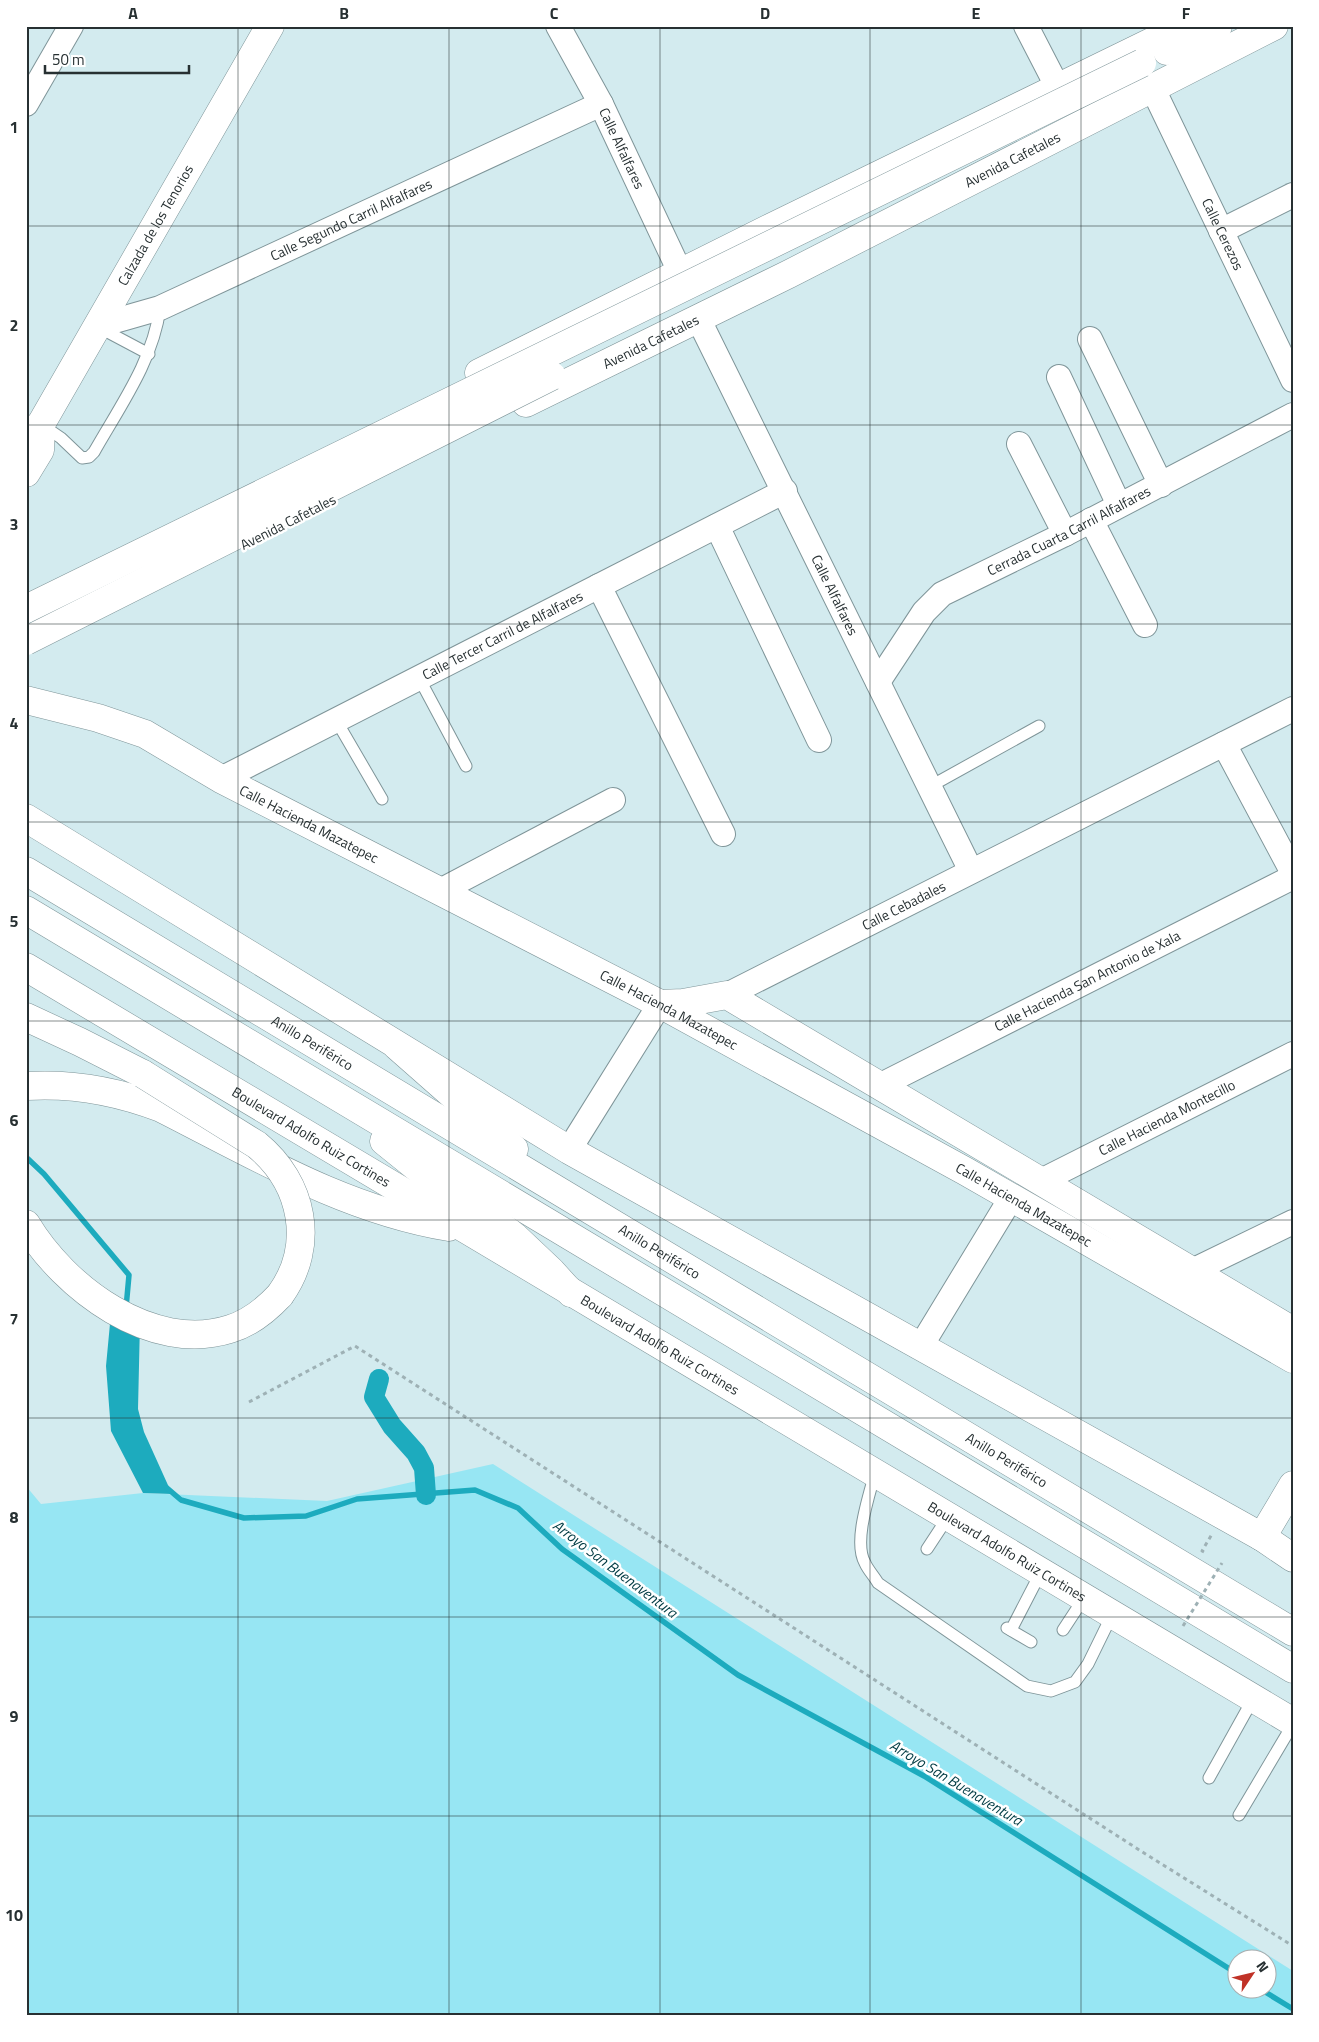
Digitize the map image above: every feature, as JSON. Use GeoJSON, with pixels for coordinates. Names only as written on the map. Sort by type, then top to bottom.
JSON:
{"type":"FeatureCollection","features":[{"type":"Feature","properties":{"kind":"main road","name":"Calzada de los Tenorios"},"geometry":{"type":"LineString","coordinates":[[26,473],[40,450],[34,431],[97,326],[270,26]]}},
{"type":"Feature","properties":{"kind":"main road"},"geometry":{"type":"LineString","coordinates":[[26,599],[680,272],[1184,26]]}},
{"type":"Feature","properties":{"kind":"main road"},"geometry":{"type":"LineString","coordinates":[[26,609],[1218,26]]}},
{"type":"Feature","properties":{"kind":"main road","name":"Avenida Cafetales"},"geometry":{"type":"LineString","coordinates":[[26,654],[664,334],[789,274],[1274,26]]}},
{"type":"Feature","properties":{"kind":"main road"},"geometry":{"type":"LineString","coordinates":[[772,227],[759,248],[760,264],[764,270],[776,276],[789,274]]}},
{"type":"Feature","properties":{"kind":"main road"},"geometry":{"type":"LineString","coordinates":[[26,641],[552,376],[598,361],[652,336],[664,334]]}},
{"type":"Feature","properties":{"kind":"main road"},"geometry":{"type":"LineString","coordinates":[[50,586],[42,599],[40,610],[46,626],[51,632],[64,634]]}},
{"type":"Feature","properties":{"kind":"main road","name":"Calle Hacienda Mazatepec"},"geometry":{"type":"LineString","coordinates":[[26,700],[98,718],[145,734],[221,779],[660,1004],[1011,1198],[1276,1330]]}},
{"type":"Feature","properties":{"kind":"main road"},"geometry":{"type":"LineString","coordinates":[[26,818],[569,1150],[1262,1537],[1293,1558]]}},
{"type":"Feature","properties":{"kind":"main road","name":"Anillo Periférico"},"geometry":{"type":"LineString","coordinates":[[26,871],[1293,1632]]}},
{"type":"Feature","properties":{"kind":"main road"},"geometry":{"type":"LineString","coordinates":[[26,910],[1293,1669]]}},
{"type":"Feature","properties":{"kind":"main road","name":"Boulevard Adolfo Ruiz Cortines"},"geometry":{"type":"LineString","coordinates":[[26,967],[1293,1723]]}},
{"type":"Feature","properties":{"kind":"main road","name":"Calle Hacienda Mazatepec"},"geometry":{"type":"LineString","coordinates":[[728,994],[1192,1271],[1276,1330],[1293,1360]]}},
{"type":"Feature","properties":{"kind":"main road","name":"Calle Cebadales"},"geometry":{"type":"LineString","coordinates":[[660,1004],[683,1003],[728,994]]}},
{"type":"Feature","properties":{"kind":"main road"},"geometry":{"type":"LineString","coordinates":[[26,1017],[143,1074],[257,1145],[268,1154],[285,1176],[297,1203],[300,1246],[295,1272],[280,1295],[253,1319],[218,1333],[190,1334],[152,1326],[114,1310],[87,1294],[52,1262],[26,1224]]}},
{"type":"Feature","properties":{"kind":"main road"},"geometry":{"type":"LineString","coordinates":[[397,1046],[564,1193]]}},
{"type":"Feature","properties":{"kind":"main road"},"geometry":{"type":"LineString","coordinates":[[26,1086],[86,1086],[118,1093],[162,1108],[317,1187],[346,1199],[405,1218],[465,1230]]}},
{"type":"Feature","properties":{"kind":"main road"},"geometry":{"type":"LineString","coordinates":[[330,1093],[409,1162],[515,1237],[572,1293]]}},
{"type":"Feature","properties":{"kind":"main road"},"geometry":{"type":"LineString","coordinates":[[965,1171],[980,1144]]}},
{"type":"Feature","properties":{"kind":"main road"},"geometry":{"type":"LineString","coordinates":[[1262,1537],[1293,1484]]}},
{"type":"Feature","properties":{"kind":"street"},"geometry":{"type":"LineString","coordinates":[[26,104],[35,73],[71,26]]}},
{"type":"Feature","properties":{"kind":"street","name":"Calle Alfalfares"},"geometry":{"type":"LineString","coordinates":[[558,26],[601,104],[680,272]]}},
{"type":"Feature","properties":{"kind":"street"},"geometry":{"type":"LineString","coordinates":[[1026,26],[1058,88]]}},
{"type":"Feature","properties":{"kind":"street","name":"Calle Cerezos"},"geometry":{"type":"LineString","coordinates":[[1153,89],[1293,380]]}},
{"type":"Feature","properties":{"kind":"street","name":"Calle Segundo Carril Alfalfares"},"geometry":{"type":"LineString","coordinates":[[97,326],[160,308],[601,104]]}},
{"type":"Feature","properties":{"kind":"street"},"geometry":{"type":"LineString","coordinates":[[1221,231],[1293,195]]}},
{"type":"Feature","properties":{"kind":"street","name":"Calle Alfalfares"},"geometry":{"type":"LineString","coordinates":[[698,318],[971,871]]}},
{"type":"Feature","properties":{"kind":"street"},"geometry":{"type":"LineString","coordinates":[[1090,339],[1161,485]]}},
{"type":"Feature","properties":{"kind":"street"},"geometry":{"type":"LineString","coordinates":[[1059,377],[1119,505]]}},
{"type":"Feature","properties":{"kind":"street","name":"Cerrada Cuarta Carril Alfalfares"},"geometry":{"type":"LineString","coordinates":[[878,682],[924,612],[942,594],[1065,534],[1293,415]]}},
{"type":"Feature","properties":{"kind":"street"},"geometry":{"type":"LineString","coordinates":[[1019,444],[1065,534]]}},
{"type":"Feature","properties":{"kind":"street","name":"Calle Tercer Carril de Alfalfares"},"geometry":{"type":"LineString","coordinates":[[221,779],[785,491]]}},
{"type":"Feature","properties":{"kind":"street"},"geometry":{"type":"LineString","coordinates":[[1091,520],[1145,625]]}},
{"type":"Feature","properties":{"kind":"street"},"geometry":{"type":"LineString","coordinates":[[717,526],[819,740]]}},
{"type":"Feature","properties":{"kind":"street"},"geometry":{"type":"LineString","coordinates":[[599,586],[723,834]]}},
{"type":"Feature","properties":{"kind":"street","name":"Calle Cebadales"},"geometry":{"type":"LineString","coordinates":[[728,994],[1293,708]]}},
{"type":"Feature","properties":{"kind":"street"},"geometry":{"type":"LineString","coordinates":[[1224,744],[1293,873]]}},
{"type":"Feature","properties":{"kind":"street"},"geometry":{"type":"LineString","coordinates":[[440,891],[613,800]]}},
{"type":"Feature","properties":{"kind":"street","name":"Calle Hacienda San Antonio de Xala"},"geometry":{"type":"LineString","coordinates":[[881,1084],[1293,877]]}},
{"type":"Feature","properties":{"kind":"street"},"geometry":{"type":"LineString","coordinates":[[569,1150],[660,1004]]}},
{"type":"Feature","properties":{"kind":"street","name":"Calle Hacienda Montecillo"},"geometry":{"type":"LineString","coordinates":[[1041,1181],[1293,1054]]}},
{"type":"Feature","properties":{"kind":"street"},"geometry":{"type":"LineString","coordinates":[[921,1346],[1011,1198]]}},
{"type":"Feature","properties":{"kind":"street"},"geometry":{"type":"LineString","coordinates":[[1192,1271],[1293,1222]]}},
{"type":"Feature","properties":{"kind":"lane"},"geometry":{"type":"LineString","coordinates":[[34,431],[61,438],[82,458],[89,457],[94,452],[149,354],[158,326],[160,308]]}},
{"type":"Feature","properties":{"kind":"lane"},"geometry":{"type":"LineString","coordinates":[[97,326],[149,354]]}},
{"type":"Feature","properties":{"kind":"lane"},"geometry":{"type":"LineString","coordinates":[[420,678],[466,766]]}},
{"type":"Feature","properties":{"kind":"lane"},"geometry":{"type":"LineString","coordinates":[[336,720],[382,799]]}},
{"type":"Feature","properties":{"kind":"lane"},"geometry":{"type":"LineString","coordinates":[[929,787],[1039,726]]}},
{"type":"Feature","properties":{"kind":"lane"},"geometry":{"type":"LineString","coordinates":[[875,1473],[861,1535],[864,1562],[873,1576],[878,1583],[1027,1686],[1051,1691],[1075,1682],[1088,1664],[1112,1615]]}},
{"type":"Feature","properties":{"kind":"lane"},"geometry":{"type":"LineString","coordinates":[[927,1549],[948,1517]]}},
{"type":"Feature","properties":{"kind":"lane"},"geometry":{"type":"LineString","coordinates":[[1031,1642],[1008,1628],[1041,1572]]}},
{"type":"Feature","properties":{"kind":"lane"},"geometry":{"type":"LineString","coordinates":[[1063,1630],[1084,1598]]}},
{"type":"Feature","properties":{"kind":"lane"},"geometry":{"type":"LineString","coordinates":[[1209,1778],[1254,1699]]}},
{"type":"Feature","properties":{"kind":"lane"},"geometry":{"type":"LineString","coordinates":[[1239,1815],[1293,1723]]}},
{"type":"Feature","properties":{"kind":"path"},"geometry":{"type":"LineString","coordinates":[[249,1402],[355,1346],[1144,1853],[1293,1946]]}},
{"type":"Feature","properties":{"kind":"path"},"geometry":{"type":"LineString","coordinates":[[1183,1626],[1222,1562]]}},
{"type":"Feature","properties":{"kind":"shaded area"},"geometry":{"type":"Polygon","coordinates":[[[111,1313],[140,1322],[138,1409],[144,1432],[172,1494],[143,1493],[111,1431],[106,1366],[111,1313]]]}},
{"type":"Feature","properties":{"kind":"shaded area"},"geometry":{"type":"Polygon","coordinates":[[[493,1464],[1260,1950],[1226,1950],[1226,2000],[1276,2000],[1276,1960],[1293,1971],[1293,2016],[26,2016],[26,1486],[41,1504],[143,1493],[327,1501],[493,1464]]]}},
{"type":"Feature","properties":{"kind":"waterway","name":"Arroyo San Buenaventura"},"geometry":{"type":"LineString","coordinates":[[26,1157],[44,1174],[129,1275],[126,1308]]}},
{"type":"Feature","properties":{"kind":"waterway"},"geometry":{"type":"LineString","coordinates":[[379,1379],[374,1397],[392,1426],[416,1453],[424,1468],[426,1495]]}},
{"type":"Feature","properties":{"kind":"waterway","name":"Arroyo San Buenaventura"},"geometry":{"type":"LineString","coordinates":[[167,1488],[181,1500],[244,1518],[306,1516],[357,1499],[475,1490],[518,1508],[562,1549],[738,1675],[924,1776],[1226,1967]]}},
{"type":"Feature","properties":{"kind":"waterway","name":"Arroyo San Buenaventura"},"geometry":{"type":"LineString","coordinates":[[1276,1999],[1293,2009]]}}]}
